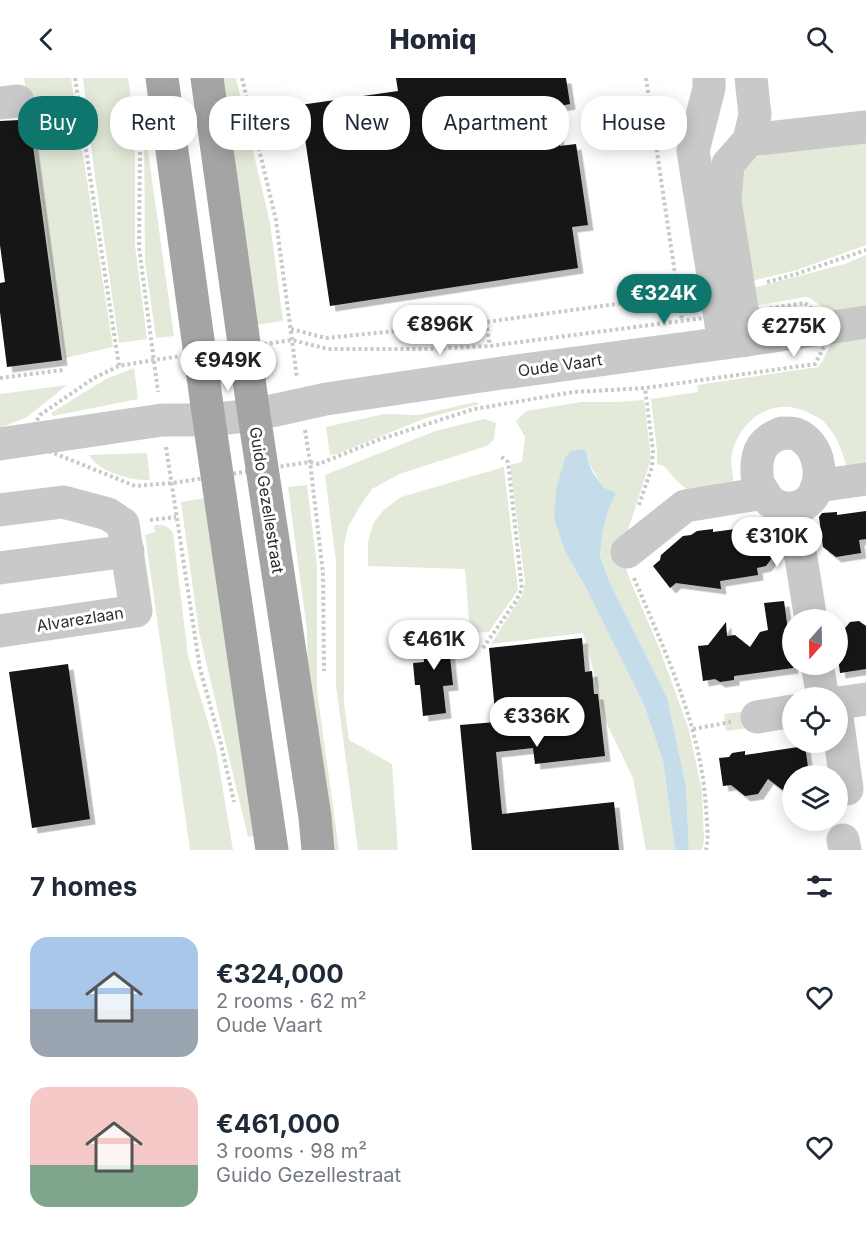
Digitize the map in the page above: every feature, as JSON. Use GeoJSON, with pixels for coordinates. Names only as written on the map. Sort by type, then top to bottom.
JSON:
{"type":"FeatureCollection","features":[{"type":"Feature","properties":{"kind":"main road"},"geometry":{"type":"LineString","coordinates":[[162,78],[272,850]]}},
{"type":"Feature","properties":{"kind":"main road","name":"Guido Gezellestraat"},"geometry":{"type":"LineString","coordinates":[[207,78],[318,850]]}},
{"type":"Feature","properties":{"kind":"street"},"geometry":{"type":"LineString","coordinates":[[709,78],[709,88],[693,151],[731,315]]}},
{"type":"Feature","properties":{"kind":"street"},"geometry":{"type":"LineString","coordinates":[[731,315],[725,201],[728,164],[749,140],[755,115],[751,78]]}},
{"type":"Feature","properties":{"kind":"street"},"geometry":{"type":"LineString","coordinates":[[749,140],[866,127]]}},
{"type":"Feature","properties":{"kind":"street","name":"Oude Vaart"},"geometry":{"type":"LineString","coordinates":[[209,420],[254,415],[301,403],[518,370],[731,315],[834,327],[866,322]]}},
{"type":"Feature","properties":{"kind":"street"},"geometry":{"type":"LineString","coordinates":[[12,443],[162,420],[209,420]]}},
{"type":"Feature","properties":{"kind":"street"},"geometry":{"type":"LineString","coordinates":[[782,433],[795,434],[806,440],[815,452],[820,473],[816,486],[814,494],[805,504],[793,508],[781,507],[770,501],[758,482],[757,460],[762,447],[771,437],[782,433]]}},
{"type":"Feature","properties":{"kind":"street"},"geometry":{"type":"LineString","coordinates":[[816,486],[866,479]]}},
{"type":"Feature","properties":{"kind":"street"},"geometry":{"type":"LineString","coordinates":[[627,552],[685,506],[764,493]]}},
{"type":"Feature","properties":{"kind":"street","name":"Alvarezlaan"},"geometry":{"type":"LineString","coordinates":[[0,510],[63,502],[108,514],[123,524],[136,611],[0,631]]}},
{"type":"Feature","properties":{"kind":"street"},"geometry":{"type":"LineString","coordinates":[[793,508],[808,609]]}},
{"type":"Feature","properties":{"kind":"street"},"geometry":{"type":"LineString","coordinates":[[0,568],[128,551]]}},
{"type":"Feature","properties":{"kind":"street"},"geometry":{"type":"LineString","coordinates":[[848,701],[866,699]]}},
{"type":"Feature","properties":{"kind":"street"},"geometry":{"type":"LineString","coordinates":[[757,717],[782,713]]}},
{"type":"Feature","properties":{"kind":"path"},"geometry":{"type":"LineString","coordinates":[[75,78],[119,366]]}},
{"type":"Feature","properties":{"kind":"path"},"geometry":{"type":"LineString","coordinates":[[242,78],[276,220],[292,340],[328,349],[428,349],[490,346],[806,303],[834,327],[815,364],[645,388],[574,392],[474,409],[378,440],[319,464],[310,462],[323,573],[324,681]]}},
{"type":"Feature","properties":{"kind":"path"},"geometry":{"type":"LineString","coordinates":[[646,78],[682,321]]}},
{"type":"Feature","properties":{"kind":"path"},"geometry":{"type":"LineString","coordinates":[[140,150],[139,247],[154,360],[119,366],[94,378],[40,415],[12,443],[135,486],[172,483],[200,669],[221,744],[234,804]]}},
{"type":"Feature","properties":{"kind":"path"},"geometry":{"type":"LineString","coordinates":[[731,315],[796,274],[866,250]]}},
{"type":"Feature","properties":{"kind":"path"},"geometry":{"type":"LineString","coordinates":[[291,329],[326,338],[486,322],[679,295],[731,315]]}},
{"type":"Feature","properties":{"kind":"path"},"geometry":{"type":"LineString","coordinates":[[486,322],[490,346]]}},
{"type":"Feature","properties":{"kind":"path"},"geometry":{"type":"LineString","coordinates":[[0,378],[63,370]]}},
{"type":"Feature","properties":{"kind":"path"},"geometry":{"type":"LineString","coordinates":[[638,508],[652,467],[653,451],[645,388]]}},
{"type":"Feature","properties":{"kind":"path"},"geometry":{"type":"LineString","coordinates":[[483,648],[522,589],[508,462],[499,455]]}},
{"type":"Feature","properties":{"kind":"path"},"geometry":{"type":"LineString","coordinates":[[627,552],[629,565],[693,729],[705,791],[708,839],[706,850]]}},
{"type":"Feature","properties":{"kind":"path"},"geometry":{"type":"LineString","coordinates":[[693,729],[757,717]]}},
{"type":"Feature","properties":{"kind":"green space"},"geometry":{"type":"Polygon","coordinates":[[[24,78],[71,78],[74,96],[27,96],[24,78]]]}},
{"type":"Feature","properties":{"kind":"green space"},"geometry":{"type":"Polygon","coordinates":[[[83,78],[128,78],[131,96],[110,96],[110,150],[135,150],[135,245],[147,339],[119,343],[92,150],[98,150],[98,96],[85,96],[83,78]]]}},
{"type":"Feature","properties":{"kind":"green space"},"geometry":{"type":"Polygon","coordinates":[[[221,78],[236,78],[240,96],[224,96],[221,78]]]}},
{"type":"Feature","properties":{"kind":"green space"},"geometry":{"type":"Polygon","coordinates":[[[866,140],[866,245],[797,270],[744,283],[738,173],[743,163],[768,154],[866,140]]]}},
{"type":"Feature","properties":{"kind":"green space"},"geometry":{"type":"Polygon","coordinates":[[[35,150],[82,150],[113,347],[65,358],[35,150]]]}},
{"type":"Feature","properties":{"kind":"green space"},"geometry":{"type":"Polygon","coordinates":[[[144,150],[148,150],[174,336],[156,338],[145,262],[144,150]]]}},
{"type":"Feature","properties":{"kind":"green space"},"geometry":{"type":"Polygon","coordinates":[[[231,150],[253,150],[270,223],[283,321],[256,325],[231,150]]]}},
{"type":"Feature","properties":{"kind":"green space"},"geometry":{"type":"Polygon","coordinates":[[[866,255],[866,308],[831,313],[805,297],[748,307],[745,290],[845,264],[866,255]]]}},
{"type":"Feature","properties":{"kind":"green space"},"geometry":{"type":"Polygon","coordinates":[[[866,335],[866,472],[847,468],[836,438],[822,420],[800,409],[787,407],[763,412],[744,428],[732,453],[734,485],[695,496],[664,466],[657,464],[651,399],[698,392],[697,385],[818,367],[833,340],[866,335]]]}},
{"type":"Feature","properties":{"kind":"green space"},"geometry":{"type":"Polygon","coordinates":[[[134,368],[138,399],[53,416],[51,413],[106,379],[134,368]]]}},
{"type":"Feature","properties":{"kind":"green space"},"geometry":{"type":"Polygon","coordinates":[[[67,385],[27,417],[0,428],[0,394],[67,385]]]}},
{"type":"Feature","properties":{"kind":"green space"},"geometry":{"type":"Polygon","coordinates":[[[644,400],[651,459],[628,530],[624,564],[659,647],[689,730],[702,791],[704,840],[702,850],[689,850],[686,786],[667,697],[608,579],[600,554],[608,511],[616,493],[604,489],[588,462],[587,454],[566,553],[586,588],[644,705],[663,761],[675,850],[646,850],[633,778],[605,720],[583,633],[491,644],[523,594],[525,582],[510,465],[522,462],[525,437],[516,421],[526,411],[582,402],[644,400]]]}},
{"type":"Feature","properties":{"kind":"green space"},"geometry":{"type":"Polygon","coordinates":[[[475,402],[480,404],[426,418],[330,455],[326,427],[384,414],[419,415],[475,402]]]}},
{"type":"Feature","properties":{"kind":"green space"},"geometry":{"type":"Polygon","coordinates":[[[484,419],[496,423],[494,439],[487,446],[399,474],[372,489],[348,527],[344,546],[344,704],[349,740],[392,764],[398,850],[358,850],[336,686],[336,562],[325,475],[435,431],[484,419]]]}},
{"type":"Feature","properties":{"kind":"green space"},"geometry":{"type":"Polygon","coordinates":[[[147,453],[150,480],[134,479],[108,471],[93,461],[89,455],[147,453]]]}},
{"type":"Feature","properties":{"kind":"green space"},"geometry":{"type":"Polygon","coordinates":[[[504,467],[518,590],[489,632],[470,633],[465,569],[368,566],[368,541],[374,522],[384,510],[401,497],[504,467]]]}},
{"type":"Feature","properties":{"kind":"green space"},"geometry":{"type":"Polygon","coordinates":[[[307,485],[317,566],[317,691],[339,850],[330,850],[308,693],[307,631],[288,487],[307,485]]]}},
{"type":"Feature","properties":{"kind":"green space"},"geometry":{"type":"Polygon","coordinates":[[[206,498],[256,835],[248,837],[199,632],[181,502],[206,498]]]}},
{"type":"Feature","properties":{"kind":"green space"},"geometry":{"type":"Polygon","coordinates":[[[154,525],[165,526],[173,533],[188,656],[216,749],[233,850],[190,850],[145,535],[155,532],[154,525]]]}},
{"type":"Feature","properties":{"kind":"green space"},"geometry":{"type":"Polygon","coordinates":[[[748,711],[750,728],[726,731],[724,714],[748,711]]]}},
{"type":"Feature","properties":{"kind":"water"},"geometry":{"type":"Polygon","coordinates":[[[584,449],[593,473],[604,488],[616,493],[608,511],[600,555],[609,581],[667,697],[686,786],[689,850],[675,850],[663,761],[644,705],[586,588],[566,553],[554,519],[556,490],[565,458],[571,451],[584,449]]]}},
{"type":"Feature","properties":{"kind":"building"},"geometry":{"type":"Polygon","coordinates":[[[396,78],[566,78],[569,96],[422,96],[422,150],[569,150],[569,145],[576,144],[588,225],[572,227],[578,268],[330,306],[307,150],[311,150],[311,103],[323,102],[323,150],[410,150],[410,96],[363,96],[398,91],[396,78]]]}},
{"type":"Feature","properties":{"kind":"building"},"geometry":{"type":"Polygon","coordinates":[[[18,120],[18,150],[34,150],[62,360],[7,367],[0,312],[0,283],[5,282],[0,245],[0,121],[18,120]]]}},
{"type":"Feature","properties":{"kind":"building"},"geometry":{"type":"Polygon","coordinates":[[[866,511],[866,539],[859,540],[861,553],[836,557],[823,547],[819,517],[822,513],[837,512],[837,515],[866,511]]]}},
{"type":"Feature","properties":{"kind":"building"},"geometry":{"type":"Polygon","coordinates":[[[773,524],[777,551],[766,566],[757,568],[758,575],[720,581],[721,589],[676,583],[670,588],[653,566],[660,560],[661,555],[683,536],[697,531],[713,529],[713,532],[773,524]]]}},
{"type":"Feature","properties":{"kind":"building"},"geometry":{"type":"Polygon","coordinates":[[[784,601],[782,669],[734,676],[734,680],[703,681],[698,646],[708,645],[726,622],[727,636],[735,635],[750,647],[760,632],[768,630],[764,603],[784,601]]]}},
{"type":"Feature","properties":{"kind":"building"},"geometry":{"type":"Polygon","coordinates":[[[859,621],[866,626],[866,669],[848,672],[848,624],[859,621]]]}},
{"type":"Feature","properties":{"kind":"building"},"geometry":{"type":"Polygon","coordinates":[[[447,628],[453,685],[443,686],[446,713],[423,716],[420,685],[415,685],[413,663],[424,662],[423,631],[447,628]]]}},
{"type":"Feature","properties":{"kind":"building"},"geometry":{"type":"Polygon","coordinates":[[[582,638],[585,672],[592,671],[594,694],[598,694],[605,756],[535,764],[533,748],[496,752],[502,814],[614,802],[619,850],[472,850],[460,725],[496,722],[489,648],[582,638]]]}},
{"type":"Feature","properties":{"kind":"building"},"geometry":{"type":"Polygon","coordinates":[[[68,664],[90,819],[32,828],[9,672],[68,664]]]}},
{"type":"Feature","properties":{"kind":"building"},"geometry":{"type":"Polygon","coordinates":[[[782,749],[782,753],[806,753],[808,765],[782,765],[782,790],[768,779],[758,794],[745,796],[731,785],[723,786],[719,758],[745,751],[745,755],[782,749]]]}}]}
